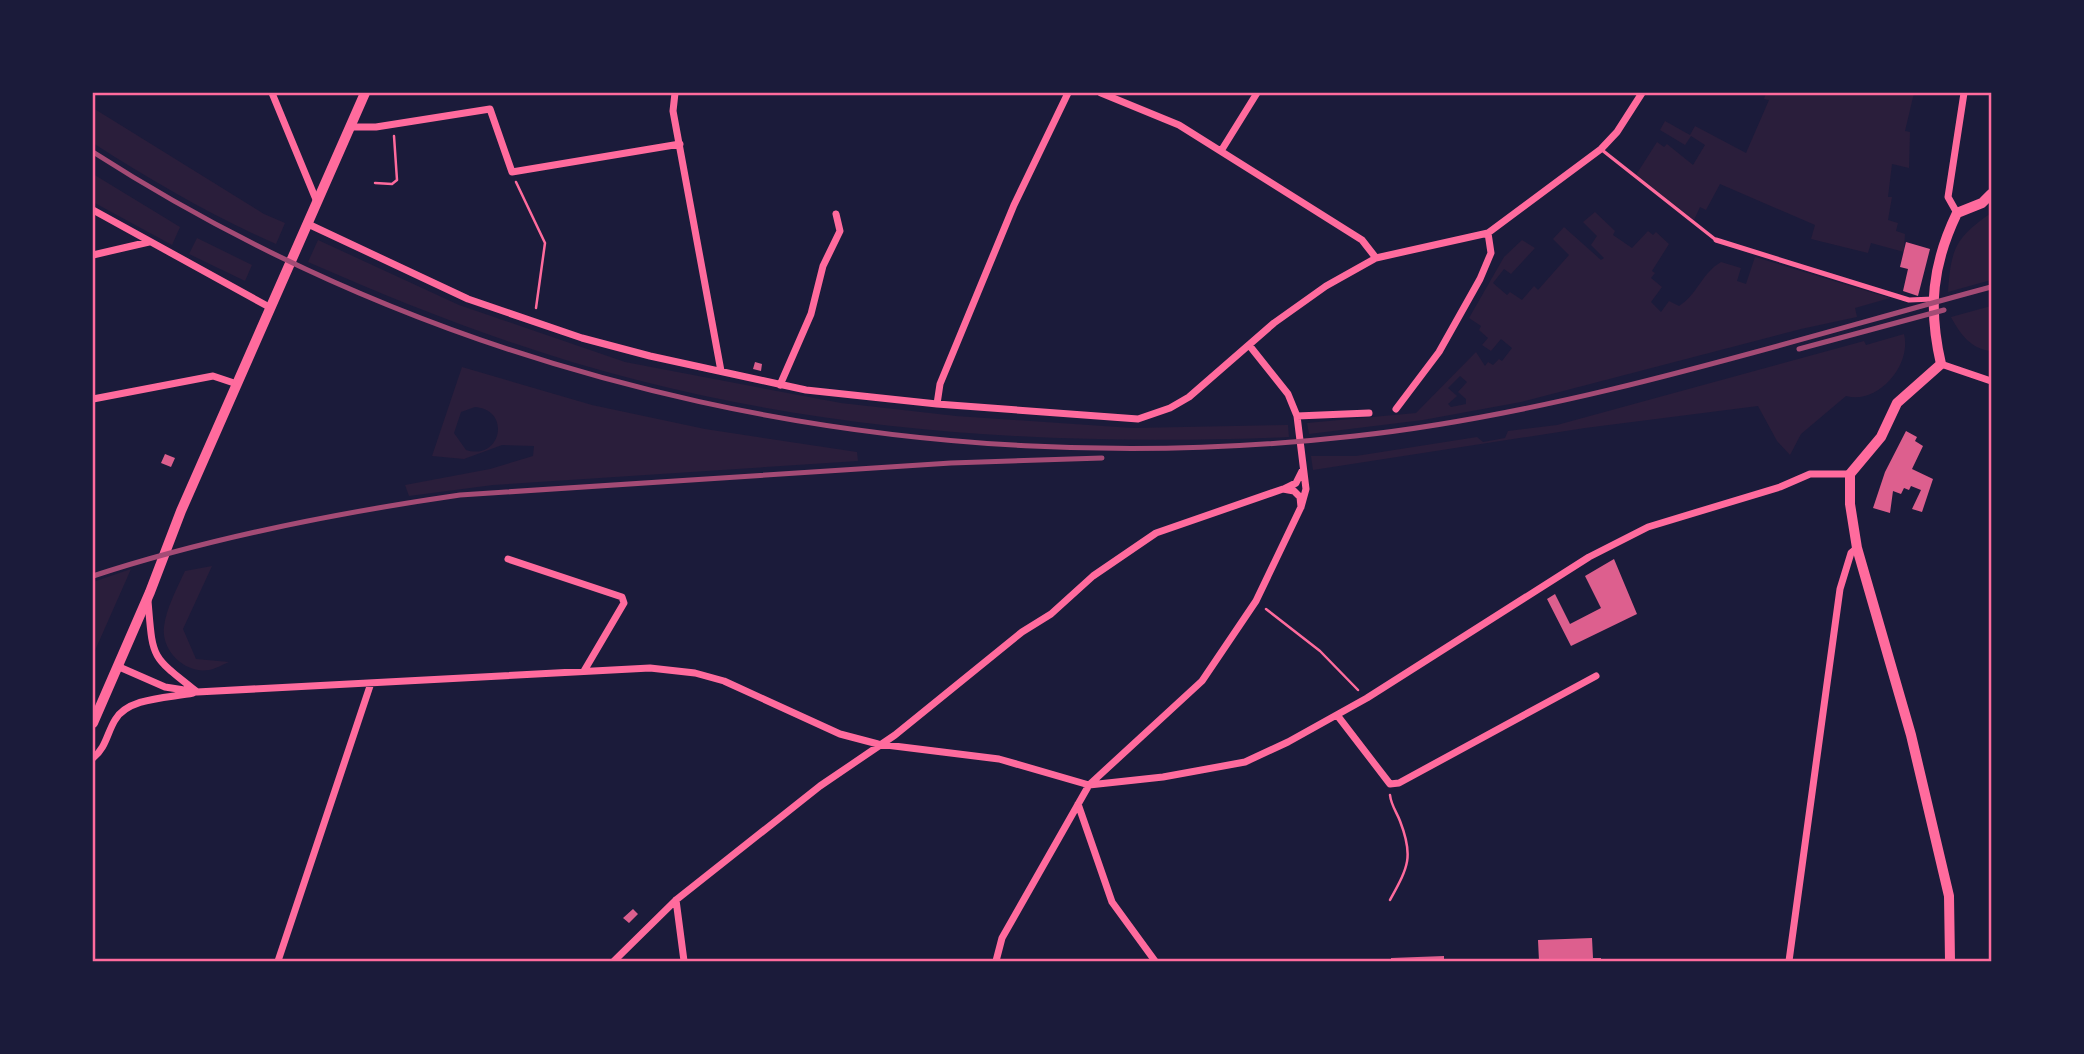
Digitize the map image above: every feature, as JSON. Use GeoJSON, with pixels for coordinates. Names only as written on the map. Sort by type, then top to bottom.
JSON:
{"type":"FeatureCollection","features":[{"type":"Feature","properties":{"kind":"main road"},"geometry":{"type":"LineString","coordinates":[[93,723],[149,595],[181,511],[365,93]]}},
{"type":"Feature","properties":{"kind":"street"},"geometry":{"type":"LineString","coordinates":[[272,93],[317,202]]}},
{"type":"Feature","properties":{"kind":"street"},"geometry":{"type":"LineString","coordinates":[[675,93],[673,111],[721,371]]}},
{"type":"Feature","properties":{"kind":"street"},"geometry":{"type":"LineString","coordinates":[[937,404],[940,384],[1009,218],[1068,93]]}},
{"type":"Feature","properties":{"kind":"street"},"geometry":{"type":"LineString","coordinates":[[1101,93],[1179,125],[1362,240],[1377,258]]}},
{"type":"Feature","properties":{"kind":"street"},"geometry":{"type":"LineString","coordinates":[[1221,151],[1256,93]]}},
{"type":"Feature","properties":{"kind":"street"},"geometry":{"type":"LineString","coordinates":[[308,224],[468,299],[605,344],[780,385],[937,404],[1138,419],[1170,408],[1189,397],[1274,323],[1326,286],[1377,258],[1488,233],[1601,149],[1617,132],[1642,93]]}},
{"type":"Feature","properties":{"kind":"street"},"geometry":{"type":"LineString","coordinates":[[1957,212],[1948,197],[1965,93]]}},
{"type":"Feature","properties":{"kind":"street"},"geometry":{"type":"LineString","coordinates":[[350,127],[394,124],[490,109],[512,172],[680,144]]}},
{"type":"Feature","properties":{"kind":"street"},"geometry":{"type":"LineString","coordinates":[[1941,364],[1933,329],[1933,299],[1941,246],[1957,212],[1982,202],[1991,194]]}},
{"type":"Feature","properties":{"kind":"street"},"geometry":{"type":"LineString","coordinates":[[93,210],[271,308]]}},
{"type":"Feature","properties":{"kind":"street"},"geometry":{"type":"LineString","coordinates":[[780,385],[811,314],[823,266],[840,231],[836,214]]}},
{"type":"Feature","properties":{"kind":"street"},"geometry":{"type":"LineString","coordinates":[[1396,409],[1439,352],[1480,279],[1491,253],[1488,233]]}},
{"type":"Feature","properties":{"kind":"street"},"geometry":{"type":"LineString","coordinates":[[1716,240],[1909,300],[1933,299]]}},
{"type":"Feature","properties":{"kind":"street"},"geometry":{"type":"LineString","coordinates":[[93,255],[150,242]]}},
{"type":"Feature","properties":{"kind":"street"},"geometry":{"type":"LineString","coordinates":[[996,961],[1002,938],[1089,785],[1202,681],[1256,601],[1301,507],[1306,489],[1297,420],[1288,394],[1249,345]]}},
{"type":"Feature","properties":{"kind":"street"},"geometry":{"type":"LineString","coordinates":[[1941,364],[1991,381]]}},
{"type":"Feature","properties":{"kind":"street"},"geometry":{"type":"LineString","coordinates":[[1941,364],[1897,403],[1881,437],[1850,474],[1850,504],[1857,548],[1911,735],[1949,896],[1950,961]]}},
{"type":"Feature","properties":{"kind":"street"},"geometry":{"type":"LineString","coordinates":[[93,399],[213,376],[237,384]]}},
{"type":"Feature","properties":{"kind":"street"},"geometry":{"type":"LineString","coordinates":[[1297,420],[1369,413]]}},
{"type":"Feature","properties":{"kind":"street"},"geometry":{"type":"LineString","coordinates":[[614,961],[676,900],[878,744],[896,734],[1021,632],[1051,614],[1093,576],[1156,533],[1283,489],[1296,483],[1303,471]]}},
{"type":"Feature","properties":{"kind":"street"},"geometry":{"type":"LineString","coordinates":[[93,758],[103,749],[116,718],[125,709],[137,704],[197,692],[650,668],[695,673],[761,696],[840,734],[878,744],[999,759],[1089,785],[1155,778],[1245,762],[1337,715],[1589,557],[1648,527],[1780,487],[1810,474],[1850,474]]}},
{"type":"Feature","properties":{"kind":"street"},"geometry":{"type":"LineString","coordinates":[[1283,489],[1294,491],[1300,497],[1301,507]]}},
{"type":"Feature","properties":{"kind":"street"},"geometry":{"type":"LineString","coordinates":[[1789,961],[1840,589],[1851,553],[1857,548]]}},
{"type":"Feature","properties":{"kind":"street"},"geometry":{"type":"LineString","coordinates":[[508,559],[622,597],[624,603],[584,671]]}},
{"type":"Feature","properties":{"kind":"street"},"geometry":{"type":"LineString","coordinates":[[149,595],[154,653],[163,666],[197,692]]}},
{"type":"Feature","properties":{"kind":"street"},"geometry":{"type":"LineString","coordinates":[[117,666],[165,687],[197,692]]}},
{"type":"Feature","properties":{"kind":"street"},"geometry":{"type":"LineString","coordinates":[[1337,715],[1390,784],[1410,778],[1596,676]]}},
{"type":"Feature","properties":{"kind":"street"},"geometry":{"type":"LineString","coordinates":[[278,961],[371,683]]}},
{"type":"Feature","properties":{"kind":"street"},"geometry":{"type":"LineString","coordinates":[[1078,804],[1112,902],[1155,961]]}},
{"type":"Feature","properties":{"kind":"street"},"geometry":{"type":"LineString","coordinates":[[676,900],[684,961]]}},
{"type":"Feature","properties":{"kind":"lane"},"geometry":{"type":"LineString","coordinates":[[1601,149],[1716,240]]}},
{"type":"Feature","properties":{"kind":"path"},"geometry":{"type":"LineString","coordinates":[[375,183],[392,184],[397,180],[394,124]]}},
{"type":"Feature","properties":{"kind":"path"},"geometry":{"type":"LineString","coordinates":[[512,172],[545,243],[534,321]]}},
{"type":"Feature","properties":{"kind":"path"},"geometry":{"type":"LineString","coordinates":[[1256,601],[1320,651],[1358,690]]}},
{"type":"Feature","properties":{"kind":"path"},"geometry":{"type":"LineString","coordinates":[[1390,784],[1390,800],[1407,840],[1409,857],[1408,869],[1390,900]]}},
{"type":"Feature","properties":{"kind":"shaded area"},"geometry":{"type":"Polygon","coordinates":[[[1766,93],[1914,93],[1905,131],[1910,132],[1909,168],[1892,164],[1888,197],[1892,197],[1888,220],[1898,223],[1896,231],[1905,234],[1904,252],[1871,243],[1868,253],[1811,239],[1815,225],[1720,184],[1706,210],[1700,207],[1694,220],[1636,175],[1657,142],[1664,147],[1667,144],[1693,165],[1705,145],[1691,136],[1685,145],[1660,130],[1665,121],[1690,135],[1695,126],[1746,153],[1769,100],[1764,99],[1766,93]]]}},
{"type":"Feature","properties":{"kind":"shaded area"},"geometry":{"type":"Polygon","coordinates":[[[93,108],[264,214],[285,223],[276,244],[183,197],[93,143],[93,108]]]}},
{"type":"Feature","properties":{"kind":"shaded area"},"geometry":{"type":"Polygon","coordinates":[[[93,174],[180,227],[172,245],[93,202],[93,174]]]}},
{"type":"Feature","properties":{"kind":"shaded area"},"geometry":{"type":"Polygon","coordinates":[[[1595,212],[1615,231],[1613,235],[1632,248],[1648,231],[1653,235],[1656,232],[1669,244],[1652,271],[1655,273],[1651,278],[1662,287],[1651,302],[1661,312],[1669,301],[1679,306],[1685,301],[1721,262],[1741,268],[1737,281],[1746,284],[1755,257],[1890,298],[1855,308],[1857,317],[1801,329],[1521,402],[1423,420],[1309,434],[1307,423],[1416,413],[1476,352],[1485,366],[1488,362],[1493,365],[1499,359],[1502,361],[1512,348],[1501,339],[1491,351],[1482,345],[1488,338],[1479,330],[1481,326],[1469,318],[1504,257],[1522,240],[1535,248],[1511,274],[1504,269],[1493,283],[1507,295],[1510,292],[1522,300],[1534,286],[1538,290],[1569,255],[1553,239],[1564,227],[1601,260],[1604,258],[1591,245],[1597,236],[1583,222],[1595,212]],[[1460,376],[1448,388],[1457,396],[1448,404],[1451,407],[1466,404],[1466,399],[1458,392],[1467,382],[1460,376]]]}},
{"type":"Feature","properties":{"kind":"shaded area"},"geometry":{"type":"Polygon","coordinates":[[[1991,213],[1991,280],[1948,292],[1951,265],[1957,246],[1970,230],[1991,213]]]}},
{"type":"Feature","properties":{"kind":"shaded area"},"geometry":{"type":"Polygon","coordinates":[[[197,238],[252,265],[245,281],[189,254],[197,238]]]}},
{"type":"Feature","properties":{"kind":"shaded area"},"geometry":{"type":"Polygon","coordinates":[[[318,240],[459,305],[625,362],[841,403],[956,416],[1132,428],[1288,425],[1289,437],[1125,440],[961,432],[879,425],[717,399],[595,369],[429,312],[308,262],[318,240]]]}},
{"type":"Feature","properties":{"kind":"shaded area"},"geometry":{"type":"Polygon","coordinates":[[[1991,306],[1991,351],[1967,340],[1951,317],[1991,306]]]}},
{"type":"Feature","properties":{"kind":"shaded area"},"geometry":{"type":"Polygon","coordinates":[[[1904,334],[1903,358],[1890,380],[1881,389],[1870,394],[1846,396],[1801,434],[1790,455],[1777,441],[1758,406],[1585,428],[1313,470],[1311,456],[1356,456],[1477,437],[1483,442],[1505,438],[1508,431],[1557,425],[1864,341],[1866,345],[1904,334]]]}},
{"type":"Feature","properties":{"kind":"shaded area"},"geometry":{"type":"Polygon","coordinates":[[[462,367],[592,405],[705,429],[857,452],[858,461],[493,485],[409,496],[405,485],[490,469],[533,456],[534,446],[502,445],[464,459],[432,456],[462,367]],[[475,407],[461,412],[454,433],[466,450],[478,451],[494,442],[498,425],[487,410],[475,407]]]}},
{"type":"Feature","properties":{"kind":"shaded area"},"geometry":{"type":"Polygon","coordinates":[[[212,566],[183,629],[196,659],[229,662],[212,669],[200,670],[176,659],[166,644],[164,627],[169,606],[185,571],[212,566]]]}},
{"type":"Feature","properties":{"kind":"shaded area"},"geometry":{"type":"Polygon","coordinates":[[[131,569],[93,655],[93,582],[131,569]]]}},
{"type":"Feature","properties":{"kind":"building"},"geometry":{"type":"Polygon","coordinates":[[[1906,242],[1930,249],[1918,296],[1903,291],[1908,269],[1900,267],[1906,242]]]}},
{"type":"Feature","properties":{"kind":"building"},"geometry":{"type":"Polygon","coordinates":[[[755,362],[762,364],[761,371],[753,369],[755,362]]]}},
{"type":"Feature","properties":{"kind":"building"},"geometry":{"type":"Polygon","coordinates":[[[1906,431],[1917,437],[1915,441],[1923,446],[1912,469],[1933,479],[1922,512],[1912,509],[1921,490],[1911,486],[1909,490],[1904,488],[1901,494],[1893,491],[1890,513],[1873,508],[1885,472],[1906,431]]]}},
{"type":"Feature","properties":{"kind":"building"},"geometry":{"type":"Polygon","coordinates":[[[165,454],[175,458],[171,467],[161,463],[165,454]]]}},
{"type":"Feature","properties":{"kind":"building"},"geometry":{"type":"Polygon","coordinates":[[[1614,559],[1637,614],[1571,646],[1547,599],[1555,594],[1570,624],[1601,608],[1585,576],[1614,559]]]}},
{"type":"Feature","properties":{"kind":"building"},"geometry":{"type":"Polygon","coordinates":[[[633,909],[638,914],[629,923],[623,918],[633,909]]]}},
{"type":"Feature","properties":{"kind":"building"},"geometry":{"type":"Polygon","coordinates":[[[1592,938],[1593,958],[1601,958],[1601,961],[1539,961],[1538,940],[1592,938]]]}},
{"type":"Feature","properties":{"kind":"building"},"geometry":{"type":"Polygon","coordinates":[[[1444,956],[1444,961],[1391,961],[1391,958],[1444,956]]]}},
{"type":"Feature","properties":{"kind":"railway"},"geometry":{"type":"LineString","coordinates":[[93,152],[236,235],[385,304],[540,359],[699,402],[861,430],[1026,446],[1191,448],[1355,436],[1434,425],[1515,411],[1675,374],[1991,287]]}},
{"type":"Feature","properties":{"kind":"railway"},"geometry":{"type":"LineString","coordinates":[[1799,349],[1944,310]]}},
{"type":"Feature","properties":{"kind":"railway"},"geometry":{"type":"LineString","coordinates":[[93,576],[229,538],[367,510],[460,495],[951,463],[1102,458]]}}]}
